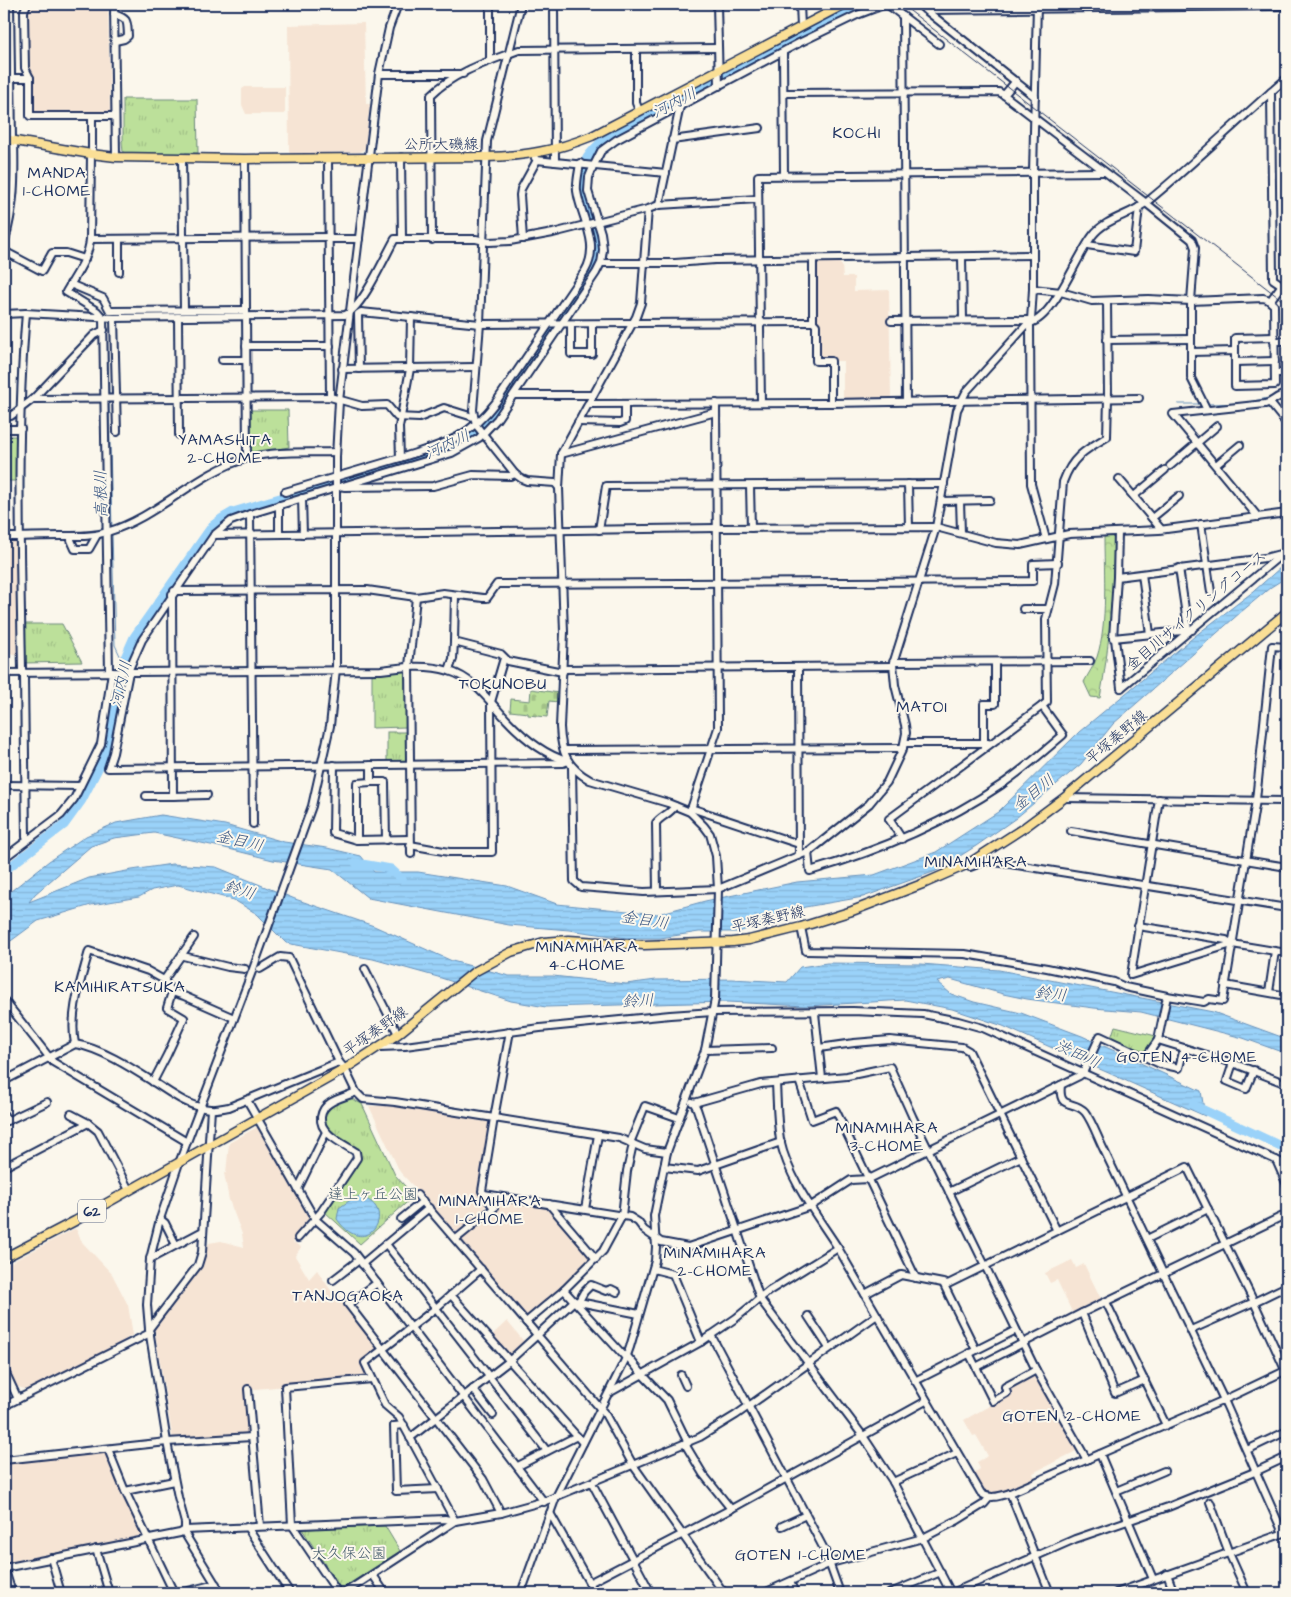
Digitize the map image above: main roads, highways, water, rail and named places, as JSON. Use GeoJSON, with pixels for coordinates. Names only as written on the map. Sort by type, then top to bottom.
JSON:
{"type":"FeatureCollection","features":[{"type":"Feature","properties":{"kind":"main road","name":"公所大磯線"},"geometry":{"type":"LineString","coordinates":[[10,140],[116,157],[182,159],[536,157],[592,136],[639,110],[793,33],[800,27],[845,4]]}},
{"type":"Feature","properties":{"kind":"main road","name":"平塚秦野線"},"geometry":{"type":"LineString","coordinates":[[4,1258],[345,1070],[398,1034],[474,972],[498,958],[523,947],[556,941],[583,940],[644,945],[749,940],[801,927],[852,911],[966,865],[1026,827],[1064,798],[1287,612]]}},
{"type":"Feature","properties":{"kind":"water","name":"鈴川"},"geometry":{"type":"Polygon","coordinates":[[[1287,565],[1287,577],[1271,587],[1241,612],[1113,724],[1081,764],[1016,818],[976,846],[936,871],[863,897],[805,907],[739,932],[699,932],[660,938],[627,938],[569,930],[509,925],[368,898],[332,869],[273,860],[154,833],[114,838],[91,846],[35,894],[29,902],[89,878],[172,864],[216,867],[295,899],[374,926],[452,961],[509,976],[553,976],[626,984],[656,980],[731,979],[787,982],[800,967],[827,963],[921,964],[999,970],[1213,1012],[1287,1039],[1287,1054],[1243,1038],[1141,1012],[1027,999],[950,979],[937,982],[951,994],[974,1002],[1021,1013],[1082,1036],[1201,1091],[1205,1116],[1003,1026],[952,1009],[905,1000],[806,1006],[727,1002],[546,1007],[511,1001],[438,977],[373,959],[286,943],[257,914],[234,900],[178,885],[152,890],[139,897],[91,905],[38,921],[4,946],[4,905],[11,891],[49,861],[86,836],[116,823],[161,815],[225,825],[284,842],[327,848],[361,856],[374,872],[418,872],[507,886],[557,904],[658,914],[705,901],[797,882],[874,875],[936,852],[998,812],[1079,732],[1195,636],[1254,591],[1281,567],[1287,565]]]}},
{"type":"Feature","properties":{"kind":"water"},"geometry":{"type":"Polygon","coordinates":[[[357,1197],[370,1201],[377,1209],[378,1218],[376,1227],[369,1234],[360,1236],[349,1231],[337,1219],[339,1208],[357,1197]]]}},
{"type":"Feature","properties":{"kind":"waterway","name":"河内川"},"geometry":{"type":"LineString","coordinates":[[4,871],[64,825],[82,800],[105,755],[123,662],[134,637],[212,526],[233,512],[439,451],[462,441],[475,432],[493,414],[592,270],[597,237],[584,195],[582,177],[583,167],[594,149],[608,136],[865,4]]}},
{"type":"Feature","properties":{"kind":"waterway","name":"高根川"},"geometry":{"type":"LineString","coordinates":[[107,324],[109,396]]}},
{"type":"Feature","properties":{"kind":"waterway"},"geometry":{"type":"LineString","coordinates":[[1208,404],[1243,403],[1268,398],[1287,390]]}},
{"type":"Feature","properties":{"kind":"waterway","name":"高根川"},"geometry":{"type":"LineString","coordinates":[[109,402],[112,528]]}},
{"type":"Feature","properties":{"kind":"waterway"},"geometry":{"type":"LineString","coordinates":[[1178,404],[1201,404]]}},
{"type":"Feature","properties":{"kind":"waterway","name":"高根川"},"geometry":{"type":"LineString","coordinates":[[112,532],[115,645],[123,662]]}},
{"type":"Feature","properties":{"kind":"waterway","name":"金目川"},"geometry":{"type":"LineString","coordinates":[[356,863],[391,869],[402,879]]}},
{"type":"Feature","properties":{"kind":"waterway","name":"渋田川"},"geometry":{"type":"LineString","coordinates":[[1193,1105],[1287,1149]]}},
{"type":"Feature","properties":{"kind":"railway"},"geometry":{"type":"LineString","coordinates":[[901,4],[1287,304]]}},
{"type":"Feature","properties":{"kind":"district","name":"KOCHI"},"geometry":{"type":"Point","coordinates":[857,132]}},
{"type":"Feature","properties":{"kind":"district","name":"MANDA 1-CHOME"},"geometry":{"type":"Point","coordinates":[57,181]}},
{"type":"Feature","properties":{"kind":"district","name":"YAMASHITA 2-CHOME"},"geometry":{"type":"Point","coordinates":[225,448]}},
{"type":"Feature","properties":{"kind":"district","name":"TOKUNOBU"},"geometry":{"type":"Point","coordinates":[503,683]}},
{"type":"Feature","properties":{"kind":"district","name":"MATOI"},"geometry":{"type":"Point","coordinates":[922,706]}},
{"type":"Feature","properties":{"kind":"district","name":"MINAMIHARA"},"geometry":{"type":"Point","coordinates":[976,861]}},
{"type":"Feature","properties":{"kind":"district","name":"MINAMIHARA 4-CHOME"},"geometry":{"type":"Point","coordinates":[587,955]}},
{"type":"Feature","properties":{"kind":"district","name":"KAMIHIRATSUKA"},"geometry":{"type":"Point","coordinates":[120,986]}},
{"type":"Feature","properties":{"kind":"district","name":"GOTEN 4-CHOME"},"geometry":{"type":"Point","coordinates":[1187,1056]}},
{"type":"Feature","properties":{"kind":"district","name":"MINAMIHARA 3-CHOME"},"geometry":{"type":"Point","coordinates":[887,1136]}},
{"type":"Feature","properties":{"kind":"district","name":"MINAMIHARA 1-CHOME"},"geometry":{"type":"Point","coordinates":[490,1209]}},
{"type":"Feature","properties":{"kind":"district","name":"MINAMIHARA 2-CHOME"},"geometry":{"type":"Point","coordinates":[715,1261]}},
{"type":"Feature","properties":{"kind":"district","name":"TANJOGAOKA"},"geometry":{"type":"Point","coordinates":[348,1295]}},
{"type":"Feature","properties":{"kind":"district","name":"GOTEN 2-CHOME"},"geometry":{"type":"Point","coordinates":[1072,1415]}},
{"type":"Feature","properties":{"kind":"district","name":"GOTEN 1-CHOME"},"geometry":{"type":"Point","coordinates":[801,1554]}},
{"type":"Feature","properties":{"kind":"park label","name":"達上ヶ丘公園"},"geometry":{"type":"Point","coordinates":[373,1194]}},
{"type":"Feature","properties":{"kind":"park label","name":"大久保公園"},"geometry":{"type":"Point","coordinates":[349,1553]}}]}
